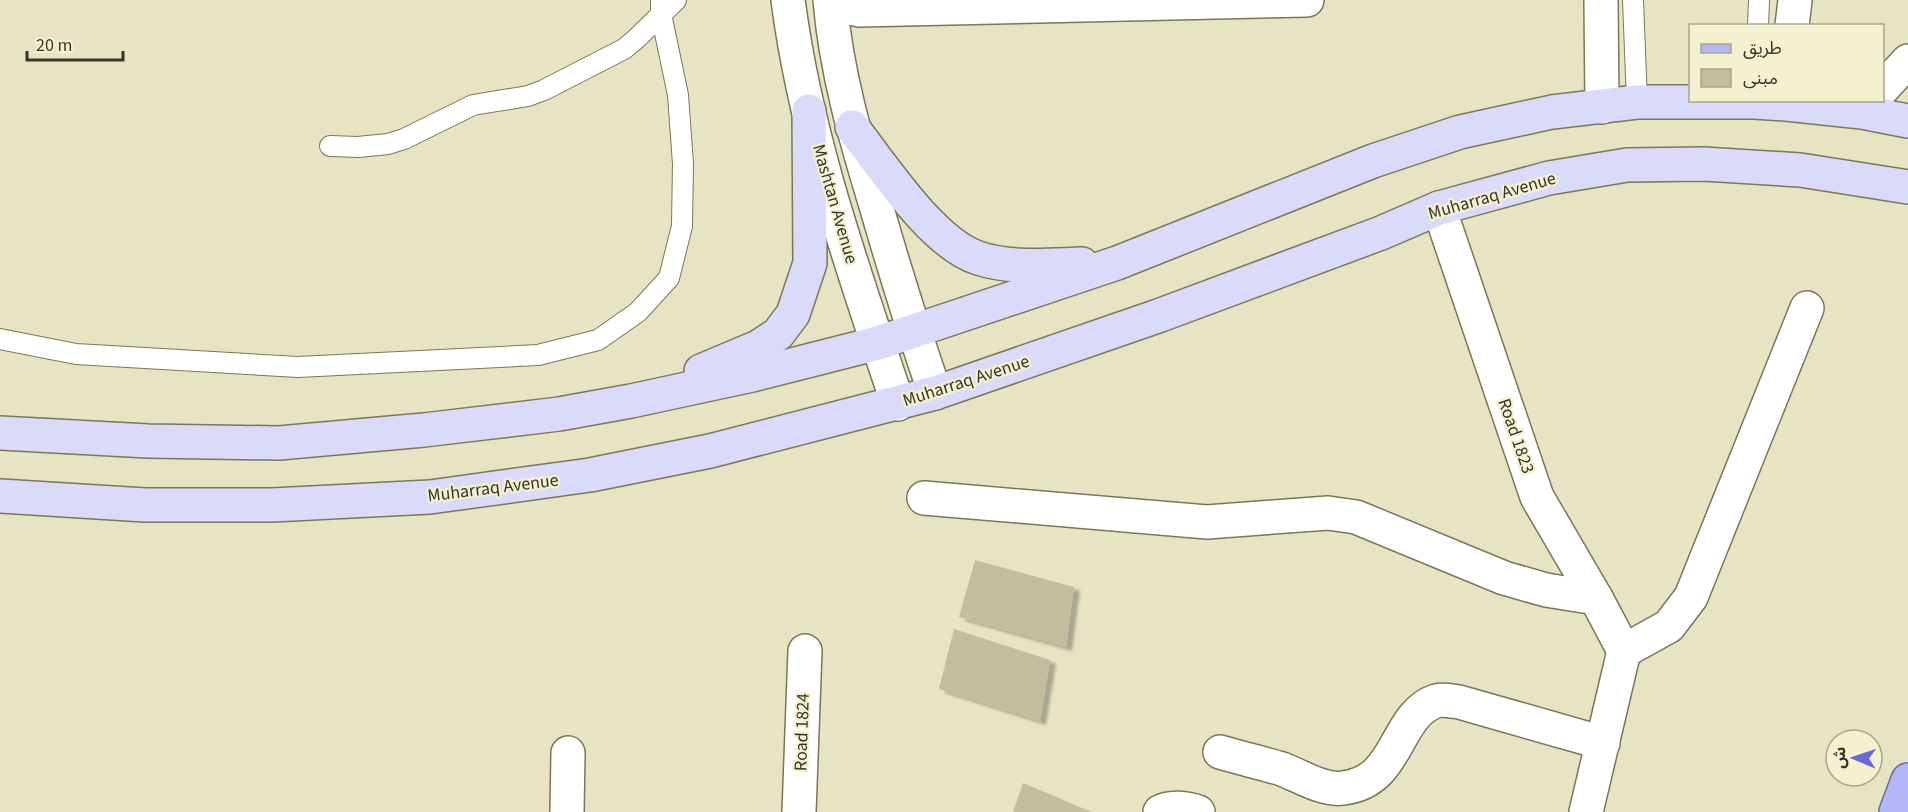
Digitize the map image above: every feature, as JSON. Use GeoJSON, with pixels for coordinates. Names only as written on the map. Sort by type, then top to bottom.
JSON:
{"type":"FeatureCollection","features":[{"type":"Feature","properties":{"kind":"main road"},"geometry":{"type":"LineString","coordinates":[[0,433],[148,441],[279,442],[424,430],[559,414],[631,401],[752,375],[878,343],[1117,263],[1373,161],[1461,132],[1552,112],[1637,102],[1770,102]]}},
{"type":"Feature","properties":{"kind":"main road"},"geometry":{"type":"LineString","coordinates":[[1875,102],[1908,122]]}},
{"type":"Feature","properties":{"kind":"main road"},"geometry":{"type":"LineString","coordinates":[[631,401],[758,347],[778,334],[793,314],[810,263],[809,111]]}},
{"type":"Feature","properties":{"kind":"main road"},"geometry":{"type":"LineString","coordinates":[[852,127],[922,216],[952,243],[976,258],[1011,266],[1117,263]]}},
{"type":"Feature","properties":{"kind":"main road","name":"Muharraq Avenue"},"geometry":{"type":"LineString","coordinates":[[0,495],[145,505],[272,506],[430,497],[590,475],[710,451],[935,393],[1158,316],[1439,208],[1549,178],[1627,165],[1704,164],[1800,170],[1908,187]]}},
{"type":"Feature","properties":{"kind":"main road"},"geometry":{"type":"LineString","coordinates":[[1896,812],[1908,780]]}},
{"type":"Feature","properties":{"kind":"street","name":"Mashtan Avenue"},"geometry":{"type":"LineString","coordinates":[[788,0],[792,33],[809,111],[839,226],[898,404]]}},
{"type":"Feature","properties":{"kind":"street"},"geometry":{"type":"LineString","coordinates":[[830,0],[832,33],[852,127],[935,393]]}},
{"type":"Feature","properties":{"kind":"street"},"geometry":{"type":"LineString","coordinates":[[837,0],[850,8],[860,10],[1307,0]]}},
{"type":"Feature","properties":{"kind":"street"},"geometry":{"type":"LineString","coordinates":[[1600,0],[1602,107]]}},
{"type":"Feature","properties":{"kind":"street"},"geometry":{"type":"LineString","coordinates":[[1792,24],[1795,0]]}},
{"type":"Feature","properties":{"kind":"street"},"geometry":{"type":"LineString","coordinates":[[1884,87],[1908,61]]}},
{"type":"Feature","properties":{"kind":"street","name":"Road 1823"},"geometry":{"type":"LineString","coordinates":[[1439,208],[1537,497],[1624,651]]}},
{"type":"Feature","properties":{"kind":"street"},"geometry":{"type":"LineString","coordinates":[[1586,812],[1624,651],[1669,626],[1691,597],[1807,308]]}},
{"type":"Feature","properties":{"kind":"street"},"geometry":{"type":"LineString","coordinates":[[924,498],[1207,522],[1337,514],[1356,518],[1391,531],[1504,578],[1546,590],[1596,598]]}},
{"type":"Feature","properties":{"kind":"street","name":"Road 1824"},"geometry":{"type":"LineString","coordinates":[[799,812],[805,651]]}},
{"type":"Feature","properties":{"kind":"street"},"geometry":{"type":"LineString","coordinates":[[1220,752],[1282,770],[1313,783],[1341,789],[1362,783],[1381,771],[1405,731],[1424,707],[1438,700],[1459,702],[1602,743]]}},
{"type":"Feature","properties":{"kind":"street"},"geometry":{"type":"LineString","coordinates":[[567,812],[568,753]]}},
{"type":"Feature","properties":{"kind":"street"},"geometry":{"type":"LineString","coordinates":[[1160,812],[1165,809],[1189,809],[1198,812]]}},
{"type":"Feature","properties":{"kind":"lane"},"geometry":{"type":"LineString","coordinates":[[330,146],[358,147],[404,140],[473,105],[528,96],[544,90],[624,49],[636,39],[661,7],[676,0]]}},
{"type":"Feature","properties":{"kind":"lane"},"geometry":{"type":"LineString","coordinates":[[1633,0],[1637,102]]}},
{"type":"Feature","properties":{"kind":"lane"},"geometry":{"type":"LineString","coordinates":[[1758,24],[1759,0]]}},
{"type":"Feature","properties":{"kind":"lane"},"geometry":{"type":"LineString","coordinates":[[0,339],[76,354],[298,367],[538,355],[598,340],[638,312],[669,279],[682,226],[683,164],[678,95],[661,7]]}},
{"type":"Feature","properties":{"kind":"building"},"geometry":{"type":"Polygon","coordinates":[[[975,560],[1074,587],[1066,647],[959,617],[975,560]]]}},
{"type":"Feature","properties":{"kind":"building"},"geometry":{"type":"Polygon","coordinates":[[[954,629],[1050,660],[1040,721],[939,689],[954,629]]]}},
{"type":"Feature","properties":{"kind":"building"},"geometry":{"type":"Polygon","coordinates":[[[1023,783],[1091,812],[1013,812],[1023,783]]]}}]}
